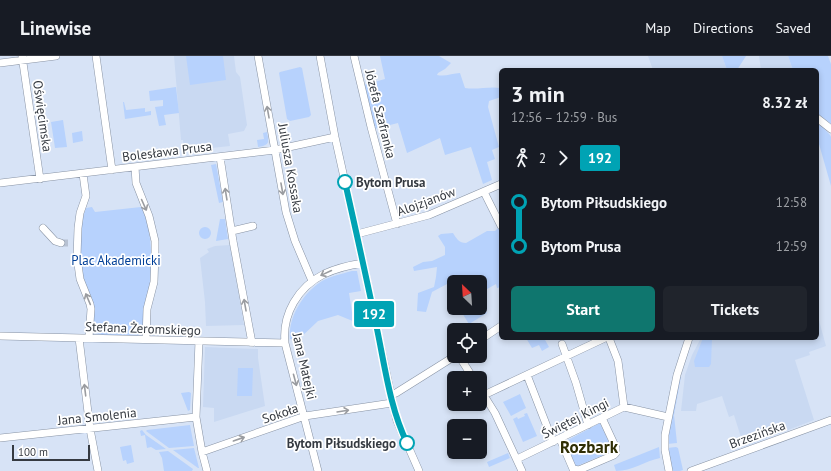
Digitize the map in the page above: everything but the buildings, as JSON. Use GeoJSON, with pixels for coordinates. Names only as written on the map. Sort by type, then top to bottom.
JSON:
{"type":"FeatureCollection","features":[{"type":"Feature","properties":{"kind":"street"},"geometry":{"type":"LineString","coordinates":[[0,63],[22,58],[56,56]]}},
{"type":"Feature","properties":{"kind":"street"},"geometry":{"type":"LineString","coordinates":[[96,56],[112,170]]}},
{"type":"Feature","properties":{"kind":"street","name":"Juliusza Kossaka"},"geometry":{"type":"LineString","coordinates":[[258,56],[290,228],[312,281]]}},
{"type":"Feature","properties":{"kind":"street"},"geometry":{"type":"LineString","coordinates":[[320,56],[335,138],[357,234],[392,403],[402,433],[419,471]]}},
{"type":"Feature","properties":{"kind":"street","name":"Józefa Szafranka"},"geometry":{"type":"LineString","coordinates":[[354,56],[397,224]]}},
{"type":"Feature","properties":{"kind":"street","name":"Oświęcimska"},"geometry":{"type":"LineString","coordinates":[[22,58],[40,179]]}},
{"type":"Feature","properties":{"kind":"street"},"geometry":{"type":"LineString","coordinates":[[819,119],[831,129]]}},
{"type":"Feature","properties":{"kind":"street","name":"Bolesława Prusa"},"geometry":{"type":"LineString","coordinates":[[0,183],[275,150],[335,138]]}},
{"type":"Feature","properties":{"kind":"street"},"geometry":{"type":"LineString","coordinates":[[220,157],[252,343]]}},
{"type":"Feature","properties":{"kind":"street"},"geometry":{"type":"LineString","coordinates":[[135,168],[137,189],[149,216],[155,247],[154,282],[147,309],[146,339]]}},
{"type":"Feature","properties":{"kind":"street"},"geometry":{"type":"LineString","coordinates":[[83,174],[86,196],[80,213],[74,243],[80,279],[91,310],[89,338]]}},
{"type":"Feature","properties":{"kind":"street","name":"Alojzjanów"},"geometry":{"type":"LineString","coordinates":[[357,234],[429,215],[499,185]]}},
{"type":"Feature","properties":{"kind":"street"},"geometry":{"type":"LineString","coordinates":[[485,194],[499,222]]}},
{"type":"Feature","properties":{"kind":"street"},"geometry":{"type":"LineString","coordinates":[[232,230],[253,226]]}},
{"type":"Feature","properties":{"kind":"street"},"geometry":{"type":"LineString","coordinates":[[43,228],[55,241],[61,243]]}},
{"type":"Feature","properties":{"kind":"street","name":"Jana Matejki"},"geometry":{"type":"LineString","coordinates":[[318,471],[285,343],[285,331],[288,314],[294,301],[312,281],[336,269],[363,263]]}},
{"type":"Feature","properties":{"kind":"street"},"geometry":{"type":"LineString","coordinates":[[487,335],[499,327]]}},
{"type":"Feature","properties":{"kind":"street","name":"Stefana Żeromskiego"},"geometry":{"type":"LineString","coordinates":[[0,336],[285,343]]}},
{"type":"Feature","properties":{"kind":"street"},"geometry":{"type":"LineString","coordinates":[[79,338],[90,429],[98,471]]}},
{"type":"Feature","properties":{"kind":"street"},"geometry":{"type":"LineString","coordinates":[[487,394],[601,340]]}},
{"type":"Feature","properties":{"kind":"street"},"geometry":{"type":"LineString","coordinates":[[610,340],[618,362],[624,407]]}},
{"type":"Feature","properties":{"kind":"street"},"geometry":{"type":"LineString","coordinates":[[669,471],[664,446],[668,417],[686,340]]}},
{"type":"Feature","properties":{"kind":"street"},"geometry":{"type":"LineString","coordinates":[[199,341],[196,417],[207,471]]}},
{"type":"Feature","properties":{"kind":"street"},"geometry":{"type":"LineString","coordinates":[[562,344],[568,356],[588,425]]}},
{"type":"Feature","properties":{"kind":"street"},"geometry":{"type":"LineString","coordinates":[[391,395],[447,361]]}},
{"type":"Feature","properties":{"kind":"street"},"geometry":{"type":"LineString","coordinates":[[527,375],[556,441],[572,468],[579,470],[589,469],[616,453],[616,448],[602,418]]}},
{"type":"Feature","properties":{"kind":"street"},"geometry":{"type":"LineString","coordinates":[[487,400],[495,412],[522,471]]}},
{"type":"Feature","properties":{"kind":"street","name":"Sokoła"},"geometry":{"type":"LineString","coordinates":[[202,452],[305,416],[392,403]]}},
{"type":"Feature","properties":{"kind":"street","name":"Świętej Kingi"},"geometry":{"type":"LineString","coordinates":[[517,459],[624,407],[668,417]]}},
{"type":"Feature","properties":{"kind":"street","name":"Jana Smolenia"},"geometry":{"type":"LineString","coordinates":[[0,438],[196,417]]}},
{"type":"Feature","properties":{"kind":"street","name":"Brzezińska"},"geometry":{"type":"LineString","coordinates":[[691,471],[831,420]]}},
{"type":"Feature","properties":{"kind":"shaded area"},"geometry":{"type":"Polygon","coordinates":[[[174,56],[234,56],[236,72],[240,77],[247,125],[244,131],[228,134],[230,146],[184,151],[183,140],[181,140],[174,56]]]}},
{"type":"Feature","properties":{"kind":"shaded area"},"geometry":{"type":"Polygon","coordinates":[[[648,56],[722,56],[726,68],[652,68],[648,56]]]}},
{"type":"Feature","properties":{"kind":"shaded area"},"geometry":{"type":"Polygon","coordinates":[[[759,56],[788,56],[792,68],[761,68],[759,56]]]}},
{"type":"Feature","properties":{"kind":"shaded area"},"geometry":{"type":"Polygon","coordinates":[[[230,245],[244,325],[206,326],[200,258],[209,252],[207,249],[215,246],[230,245]]]}},
{"type":"Feature","properties":{"kind":"shaded area"},"geometry":{"type":"Polygon","coordinates":[[[819,320],[826,346],[809,352],[810,355],[795,360],[814,420],[744,447],[734,415],[729,417],[722,396],[697,404],[696,411],[681,411],[685,375],[692,355],[700,340],[819,340],[819,320]]]}},
{"type":"Feature","properties":{"kind":"shaded area"},"geometry":{"type":"Polygon","coordinates":[[[205,347],[258,349],[265,406],[214,422],[214,408],[203,407],[205,347]]]}},
{"type":"Feature","properties":{"kind":"green space"},"geometry":{"type":"Polygon","coordinates":[[[186,56],[223,56],[226,80],[190,85],[186,56]]]}},
{"type":"Feature","properties":{"kind":"green space"},"geometry":{"type":"Polygon","coordinates":[[[380,56],[439,56],[451,63],[437,75],[443,76],[460,73],[465,88],[499,88],[499,98],[489,101],[488,107],[499,147],[492,150],[495,159],[487,162],[492,180],[483,184],[471,147],[445,155],[440,138],[407,153],[398,123],[374,129],[363,85],[385,79],[380,56]]]}},
{"type":"Feature","properties":{"kind":"green space"},"geometry":{"type":"Polygon","coordinates":[[[722,56],[746,56],[738,68],[726,68],[722,56]]]}},
{"type":"Feature","properties":{"kind":"green space"},"geometry":{"type":"Polygon","coordinates":[[[788,56],[828,56],[831,64],[831,124],[819,115],[819,68],[792,68],[788,56]]]}},
{"type":"Feature","properties":{"kind":"green space"},"geometry":{"type":"Polygon","coordinates":[[[300,67],[302,68],[311,115],[309,117],[290,121],[287,119],[279,73],[300,67]]]}},
{"type":"Feature","properties":{"kind":"green space"},"geometry":{"type":"Polygon","coordinates":[[[176,87],[179,113],[164,115],[166,125],[159,126],[155,107],[163,106],[163,100],[150,101],[149,91],[176,87]]]}},
{"type":"Feature","properties":{"kind":"green space"},"geometry":{"type":"Polygon","coordinates":[[[123,102],[126,110],[145,108],[145,112],[151,111],[151,115],[125,119],[123,102]]]}},
{"type":"Feature","properties":{"kind":"green space"},"geometry":{"type":"Polygon","coordinates":[[[63,120],[67,147],[55,148],[51,122],[63,120]]]}},
{"type":"Feature","properties":{"kind":"green space"},"geometry":{"type":"Polygon","coordinates":[[[819,123],[831,137],[831,186],[819,144],[819,123]]]}},
{"type":"Feature","properties":{"kind":"green space"},"geometry":{"type":"Polygon","coordinates":[[[82,131],[83,141],[73,143],[72,133],[82,131]]]}},
{"type":"Feature","properties":{"kind":"green space"},"geometry":{"type":"Polygon","coordinates":[[[267,132],[268,143],[258,147],[257,140],[264,139],[263,133],[267,132]]]}},
{"type":"Feature","properties":{"kind":"green space"},"geometry":{"type":"Polygon","coordinates":[[[216,164],[223,202],[219,203],[211,165],[216,164]]]}},
{"type":"Feature","properties":{"kind":"green space","name":"Plac Akademicki"},"geometry":{"type":"Polygon","coordinates":[[[92,207],[95,212],[141,207],[147,221],[152,275],[150,289],[144,309],[143,331],[137,336],[102,335],[95,330],[94,305],[82,271],[80,253],[80,234],[83,216],[86,208],[92,207]]]}},
{"type":"Feature","properties":{"kind":"green space"},"geometry":{"type":"Polygon","coordinates":[[[220,219],[225,219],[228,239],[216,241],[220,219]]]}},
{"type":"Feature","properties":{"kind":"green space"},"geometry":{"type":"Polygon","coordinates":[[[499,221],[499,288],[497,288],[496,284],[487,289],[487,275],[447,275],[447,284],[432,292],[426,312],[417,311],[418,293],[434,287],[437,267],[414,271],[413,267],[445,255],[445,247],[438,236],[441,234],[453,233],[460,241],[466,243],[487,231],[495,231],[498,228],[499,221]]]}},
{"type":"Feature","properties":{"kind":"green space"},"geometry":{"type":"Polygon","coordinates":[[[203,227],[207,227],[211,233],[207,239],[203,239],[199,235],[199,231],[203,227]]]}},
{"type":"Feature","properties":{"kind":"green space"},"geometry":{"type":"Polygon","coordinates":[[[352,271],[357,271],[361,291],[349,293],[352,312],[365,309],[369,327],[362,327],[360,324],[338,315],[318,321],[298,340],[290,339],[291,322],[294,314],[298,306],[309,292],[325,279],[352,271]]]}},
{"type":"Feature","properties":{"kind":"green space"},"geometry":{"type":"Polygon","coordinates":[[[463,315],[484,315],[471,323],[468,323],[463,315]]]}},
{"type":"Feature","properties":{"kind":"green space"},"geometry":{"type":"Polygon","coordinates":[[[527,340],[545,340],[549,347],[542,351],[539,345],[532,348],[527,340]]]}},
{"type":"Feature","properties":{"kind":"green space"},"geometry":{"type":"Polygon","coordinates":[[[702,340],[712,340],[711,364],[709,367],[695,367],[694,361],[702,340]]]}},
{"type":"Feature","properties":{"kind":"green space"},"geometry":{"type":"Polygon","coordinates":[[[238,368],[253,368],[252,396],[237,396],[238,368]]]}},
{"type":"Feature","properties":{"kind":"green space"},"geometry":{"type":"Polygon","coordinates":[[[679,377],[681,377],[674,415],[677,443],[667,444],[679,377]]]}},
{"type":"Feature","properties":{"kind":"green space"},"geometry":{"type":"Polygon","coordinates":[[[181,393],[191,393],[190,410],[188,411],[181,393]]]}},
{"type":"Feature","properties":{"kind":"green space"},"geometry":{"type":"Polygon","coordinates":[[[520,394],[526,408],[511,416],[503,402],[520,394]]]}},
{"type":"Feature","properties":{"kind":"green space"},"geometry":{"type":"Polygon","coordinates":[[[527,413],[537,436],[523,442],[513,419],[517,417],[518,419],[525,416],[524,414],[527,413]]]}},
{"type":"Feature","properties":{"kind":"green space"},"geometry":{"type":"Polygon","coordinates":[[[600,423],[613,451],[575,466],[566,441],[600,423]]]}},
{"type":"Feature","properties":{"kind":"green space"},"geometry":{"type":"Polygon","coordinates":[[[190,425],[194,446],[169,448],[146,431],[147,430],[190,425]]]}},
{"type":"Feature","properties":{"kind":"green space"},"geometry":{"type":"Polygon","coordinates":[[[142,430],[146,435],[166,449],[156,450],[151,447],[147,448],[145,435],[141,436],[140,431],[142,430]]]}},
{"type":"Feature","properties":{"kind":"green space"},"geometry":{"type":"Polygon","coordinates":[[[131,445],[134,462],[127,464],[126,460],[123,461],[120,447],[131,445]]]}},
{"type":"Feature","properties":{"kind":"green space"},"geometry":{"type":"Polygon","coordinates":[[[659,447],[660,458],[633,468],[616,471],[614,465],[659,447]]]}},
{"type":"Feature","properties":{"kind":"green space"},"geometry":{"type":"Polygon","coordinates":[[[194,448],[199,468],[173,450],[194,448]]]}},
{"type":"Feature","properties":{"kind":"green space"},"geometry":{"type":"Polygon","coordinates":[[[667,448],[678,448],[683,470],[672,471],[667,448]]]}},
{"type":"Feature","properties":{"kind":"green space"},"geometry":{"type":"Polygon","coordinates":[[[168,451],[193,469],[192,471],[164,471],[162,458],[159,452],[168,451]]]}},
{"type":"Feature","properties":{"kind":"green space"},"geometry":{"type":"Polygon","coordinates":[[[508,453],[510,458],[489,467],[487,462],[508,453]]]}},
{"type":"Feature","properties":{"kind":"tunnel"},"geometry":{"type":"LineString","coordinates":[[61,243],[71,243]]}},
{"type":"Feature","properties":{"kind":"bus line","name":"192"},"geometry":{"type":"LineString","coordinates":[[345,182],[397,421],[407,443]]}},
{"type":"Feature","properties":{"kind":"place","name":"Bytom Prusa"},"geometry":{"type":"Point","coordinates":[345,182]}},
{"type":"Feature","properties":{"kind":"place","name":"Bytom Piłsudskiego"},"geometry":{"type":"Point","coordinates":[407,443]}},
{"type":"Feature","properties":{"kind":"district","name":"Rozbark"},"geometry":{"type":"Point","coordinates":[589,447]}}]}
